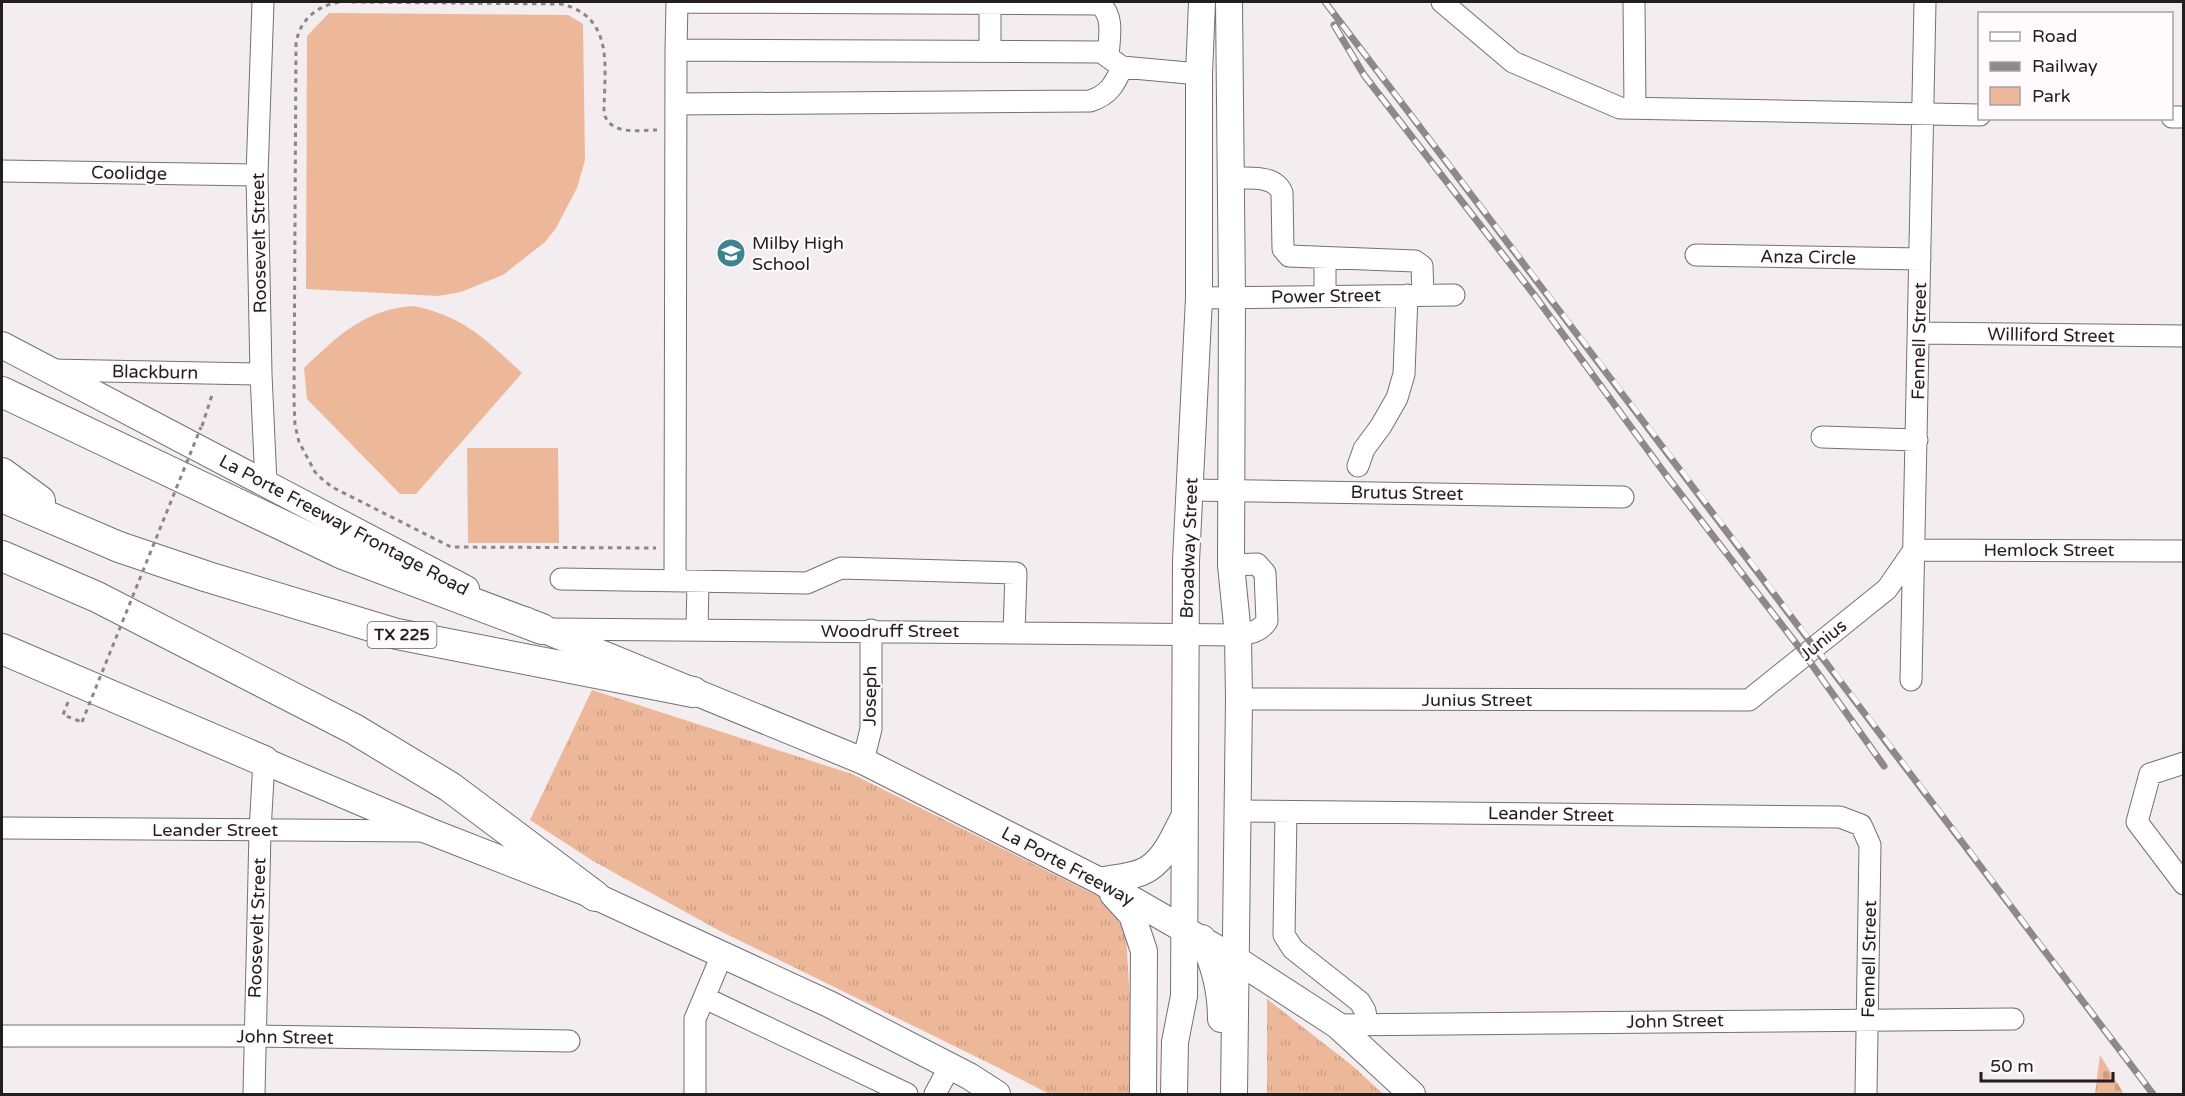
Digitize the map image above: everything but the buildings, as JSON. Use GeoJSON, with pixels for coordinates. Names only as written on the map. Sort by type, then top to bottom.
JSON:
{"type":"FeatureCollection","features":[{"type":"Feature","properties":{"kind":"highway"},"geometry":{"type":"LineString","coordinates":[[2,392],[343,554],[542,629]]}},
{"type":"Feature","properties":{"kind":"highway"},"geometry":{"type":"LineString","coordinates":[[2,473],[82,531]]}},
{"type":"Feature","properties":{"kind":"highway","name":"TX 225"},"geometry":{"type":"LineString","coordinates":[[2,497],[118,547],[397,634],[693,692]]}},
{"type":"Feature","properties":{"kind":"highway"},"geometry":{"type":"LineString","coordinates":[[2,556],[97,597],[354,729],[450,787],[595,896]]}},
{"type":"Feature","properties":{"kind":"highway"},"geometry":{"type":"LineString","coordinates":[[2,649],[264,761]]}},
{"type":"Feature","properties":{"kind":"main road"},"geometry":{"type":"LineString","coordinates":[[1229,2],[1232,178],[1231,565],[1238,635],[1239,699],[1234,1095]]}},
{"type":"Feature","properties":{"kind":"main road","name":"Broadway Street"},"geometry":{"type":"LineString","coordinates":[[1174,1095],[1175,1042],[1193,933],[1186,814],[1185,633],[1186,561],[1199,298],[1199,5]]}},
{"type":"Feature","properties":{"kind":"main road","name":"La Porte Freeway Frontage Road"},"geometry":{"type":"LineString","coordinates":[[2,345],[542,629],[693,692]]}},
{"type":"Feature","properties":{"kind":"main road","name":"La Porte Freeway"},"geometry":{"type":"LineString","coordinates":[[693,692],[863,761],[1100,881],[1193,933],[1337,1025],[1412,1095]]}},
{"type":"Feature","properties":{"kind":"main road"},"geometry":{"type":"LineString","coordinates":[[264,761],[429,831],[595,896],[830,1004],[1007,1095]]}},
{"type":"Feature","properties":{"kind":"main road"},"geometry":{"type":"LineString","coordinates":[[1100,881],[1142,872],[1154,864],[1166,851],[1186,814]]}},
{"type":"Feature","properties":{"kind":"main road"},"geometry":{"type":"LineString","coordinates":[[1100,881],[1132,915],[1144,951],[1143,1095]]}},
{"type":"Feature","properties":{"kind":"main road"},"geometry":{"type":"LineString","coordinates":[[1193,933],[1213,964],[1221,1000],[1220,1095]]}},
{"type":"Feature","properties":{"kind":"main road"},"geometry":{"type":"LineString","coordinates":[[1184,996],[1189,1041],[1188,1095]]}},
{"type":"Feature","properties":{"kind":"main road"},"geometry":{"type":"LineString","coordinates":[[959,1071],[997,1095]]}},
{"type":"Feature","properties":{"kind":"street","name":"Roosevelt Street"},"geometry":{"type":"LineString","coordinates":[[263,2],[257,175],[266,484]]}},
{"type":"Feature","properties":{"kind":"street"},"geometry":{"type":"LineString","coordinates":[[675,581],[677,2]]}},
{"type":"Feature","properties":{"kind":"street"},"geometry":{"type":"LineString","coordinates":[[676,104],[1090,101],[1104,96],[1114,84],[1115,62],[1109,17],[1106,9],[1099,4],[687,2]]}},
{"type":"Feature","properties":{"kind":"street"},"geometry":{"type":"LineString","coordinates":[[990,2],[990,51]]}},
{"type":"Feature","properties":{"kind":"street"},"geometry":{"type":"LineString","coordinates":[[1442,2],[1514,62],[1620,108],[1978,115]]}},
{"type":"Feature","properties":{"kind":"street"},"geometry":{"type":"LineString","coordinates":[[1634,2],[1635,108]]}},
{"type":"Feature","properties":{"kind":"street","name":"Fennell Street"},"geometry":{"type":"LineString","coordinates":[[1911,680],[1925,2]]}},
{"type":"Feature","properties":{"kind":"street"},"geometry":{"type":"LineString","coordinates":[[676,50],[1101,52],[1115,62],[1199,74]]}},
{"type":"Feature","properties":{"kind":"street","name":"Coolidge"},"geometry":{"type":"LineString","coordinates":[[2,171],[257,175]]}},
{"type":"Feature","properties":{"kind":"street"},"geometry":{"type":"LineString","coordinates":[[1232,178],[1276,183],[1282,193],[1283,249],[1289,256],[1419,262],[1422,266],[1415,295],[1404,374],[1397,398],[1364,449],[1358,465]]}},
{"type":"Feature","properties":{"kind":"street","name":"Anza Circle"},"geometry":{"type":"LineString","coordinates":[[1696,255],[1920,260]]}},
{"type":"Feature","properties":{"kind":"street"},"geometry":{"type":"LineString","coordinates":[[1325,258],[1325,297]]}},
{"type":"Feature","properties":{"kind":"street","name":"Power Street"},"geometry":{"type":"LineString","coordinates":[[1199,298],[1454,295]]}},
{"type":"Feature","properties":{"kind":"street","name":"Williford Street"},"geometry":{"type":"LineString","coordinates":[[1919,333],[2184,336]]}},
{"type":"Feature","properties":{"kind":"street","name":"Blackburn"},"geometry":{"type":"LineString","coordinates":[[50,370],[261,374]]}},
{"type":"Feature","properties":{"kind":"street"},"geometry":{"type":"LineString","coordinates":[[1822,437],[1917,440]]}},
{"type":"Feature","properties":{"kind":"street","name":"Brutus Street"},"geometry":{"type":"LineString","coordinates":[[1191,490],[1623,497]]}},
{"type":"Feature","properties":{"kind":"street","name":"Hemlock Street"},"geometry":{"type":"LineString","coordinates":[[1914,550],[2184,551]]}},
{"type":"Feature","properties":{"kind":"street","name":"Junius"},"geometry":{"type":"LineString","coordinates":[[1716,700],[1749,700],[1887,589],[1914,550]]}},
{"type":"Feature","properties":{"kind":"street"},"geometry":{"type":"LineString","coordinates":[[561,579],[807,583],[841,568],[1016,573],[1014,632]]}},
{"type":"Feature","properties":{"kind":"street"},"geometry":{"type":"LineString","coordinates":[[697,630],[698,582]]}},
{"type":"Feature","properties":{"kind":"street","name":"Woodruff Street"},"geometry":{"type":"LineString","coordinates":[[542,629],[871,630],[1238,635]]}},
{"type":"Feature","properties":{"kind":"street","name":"Joseph"},"geometry":{"type":"LineString","coordinates":[[863,761],[871,729],[871,630]]}},
{"type":"Feature","properties":{"kind":"street","name":"Junius Street"},"geometry":{"type":"LineString","coordinates":[[1239,699],[1716,700]]}},
{"type":"Feature","properties":{"kind":"street","name":"Roosevelt Street"},"geometry":{"type":"LineString","coordinates":[[254,1095],[260,831],[264,761]]}},
{"type":"Feature","properties":{"kind":"street"},"geometry":{"type":"LineString","coordinates":[[2184,763],[2150,774],[2137,822],[2184,884]]}},
{"type":"Feature","properties":{"kind":"street","name":"Leander Street"},"geometry":{"type":"LineString","coordinates":[[1239,811],[1840,817],[1862,825]]}},
{"type":"Feature","properties":{"kind":"street"},"geometry":{"type":"LineString","coordinates":[[1286,812],[1284,935],[1293,949],[1360,1002],[1365,1011],[1367,1024]]}},
{"type":"Feature","properties":{"kind":"street","name":"Fennell Street"},"geometry":{"type":"LineString","coordinates":[[1862,825],[1870,845],[1866,1095]]}},
{"type":"Feature","properties":{"kind":"street","name":"Leander Street"},"geometry":{"type":"LineString","coordinates":[[2,828],[429,831]]}},
{"type":"Feature","properties":{"kind":"street"},"geometry":{"type":"LineString","coordinates":[[695,1095],[695,1019],[722,955]]}},
{"type":"Feature","properties":{"kind":"street"},"geometry":{"type":"LineString","coordinates":[[705,998],[908,1095]]}},
{"type":"Feature","properties":{"kind":"street","name":"John Street"},"geometry":{"type":"LineString","coordinates":[[1337,1025],[2013,1019]]}},
{"type":"Feature","properties":{"kind":"street","name":"John Street"},"geometry":{"type":"LineString","coordinates":[[2,1036],[254,1036],[569,1041]]}},
{"type":"Feature","properties":{"kind":"street"},"geometry":{"type":"LineString","coordinates":[[935,1095],[959,1071]]}},
{"type":"Feature","properties":{"kind":"path"},"geometry":{"type":"LineString","coordinates":[[339,2],[329,3],[311,14],[299,32],[296,44],[294,401],[295,426],[306,458],[315,472],[334,488],[451,547],[663,548]]}},
{"type":"Feature","properties":{"kind":"path"},"geometry":{"type":"LineString","coordinates":[[352,2],[561,4],[574,8],[588,17],[601,35],[604,51],[604,114],[606,120],[618,129],[666,130]]}},
{"type":"Feature","properties":{"kind":"path"},"geometry":{"type":"LineString","coordinates":[[69,699],[63,715],[82,722],[201,428],[220,373]]}},
{"type":"Feature","properties":{"kind":"green space"},"geometry":{"type":"Polygon","coordinates":[[[329,13],[568,15],[583,24],[585,160],[577,188],[556,228],[545,242],[503,275],[461,292],[438,296],[306,289],[307,36],[329,13]]]}},
{"type":"Feature","properties":{"kind":"green space"},"geometry":{"type":"Polygon","coordinates":[[[414,306],[447,316],[461,323],[485,340],[522,373],[416,494],[400,494],[307,399],[304,368],[328,345],[366,318],[396,308],[414,306]]]}},
{"type":"Feature","properties":{"kind":"green space"},"geometry":{"type":"Polygon","coordinates":[[[467,448],[558,448],[559,543],[468,543],[467,448]]]}},
{"type":"Feature","properties":{"kind":"green space"},"geometry":{"type":"Polygon","coordinates":[[[592,690],[852,774],[1108,901],[1126,935],[1130,1001],[1130,1094],[1049,1094],[720,931],[593,861],[530,820],[592,690]]]}},
{"type":"Feature","properties":{"kind":"green space"},"geometry":{"type":"Polygon","coordinates":[[[1267,999],[1354,1067],[1383,1094],[1267,1094],[1267,999]]]}},
{"type":"Feature","properties":{"kind":"green space"},"geometry":{"type":"Polygon","coordinates":[[[2100,1055],[2124,1094],[2095,1094],[2100,1055]]]}},
{"type":"Feature","properties":{"kind":"railway"},"geometry":{"type":"LineString","coordinates":[[1325,2],[2153,1094]]}},
{"type":"Feature","properties":{"kind":"railway"},"geometry":{"type":"LineString","coordinates":[[1334,25],[1364,75],[1535,296],[1666,475],[1805,655],[1884,766]]}},
{"type":"Feature","properties":{"kind":"place","name":"Milby High School"},"geometry":{"type":"Point","coordinates":[731,253]}}]}
